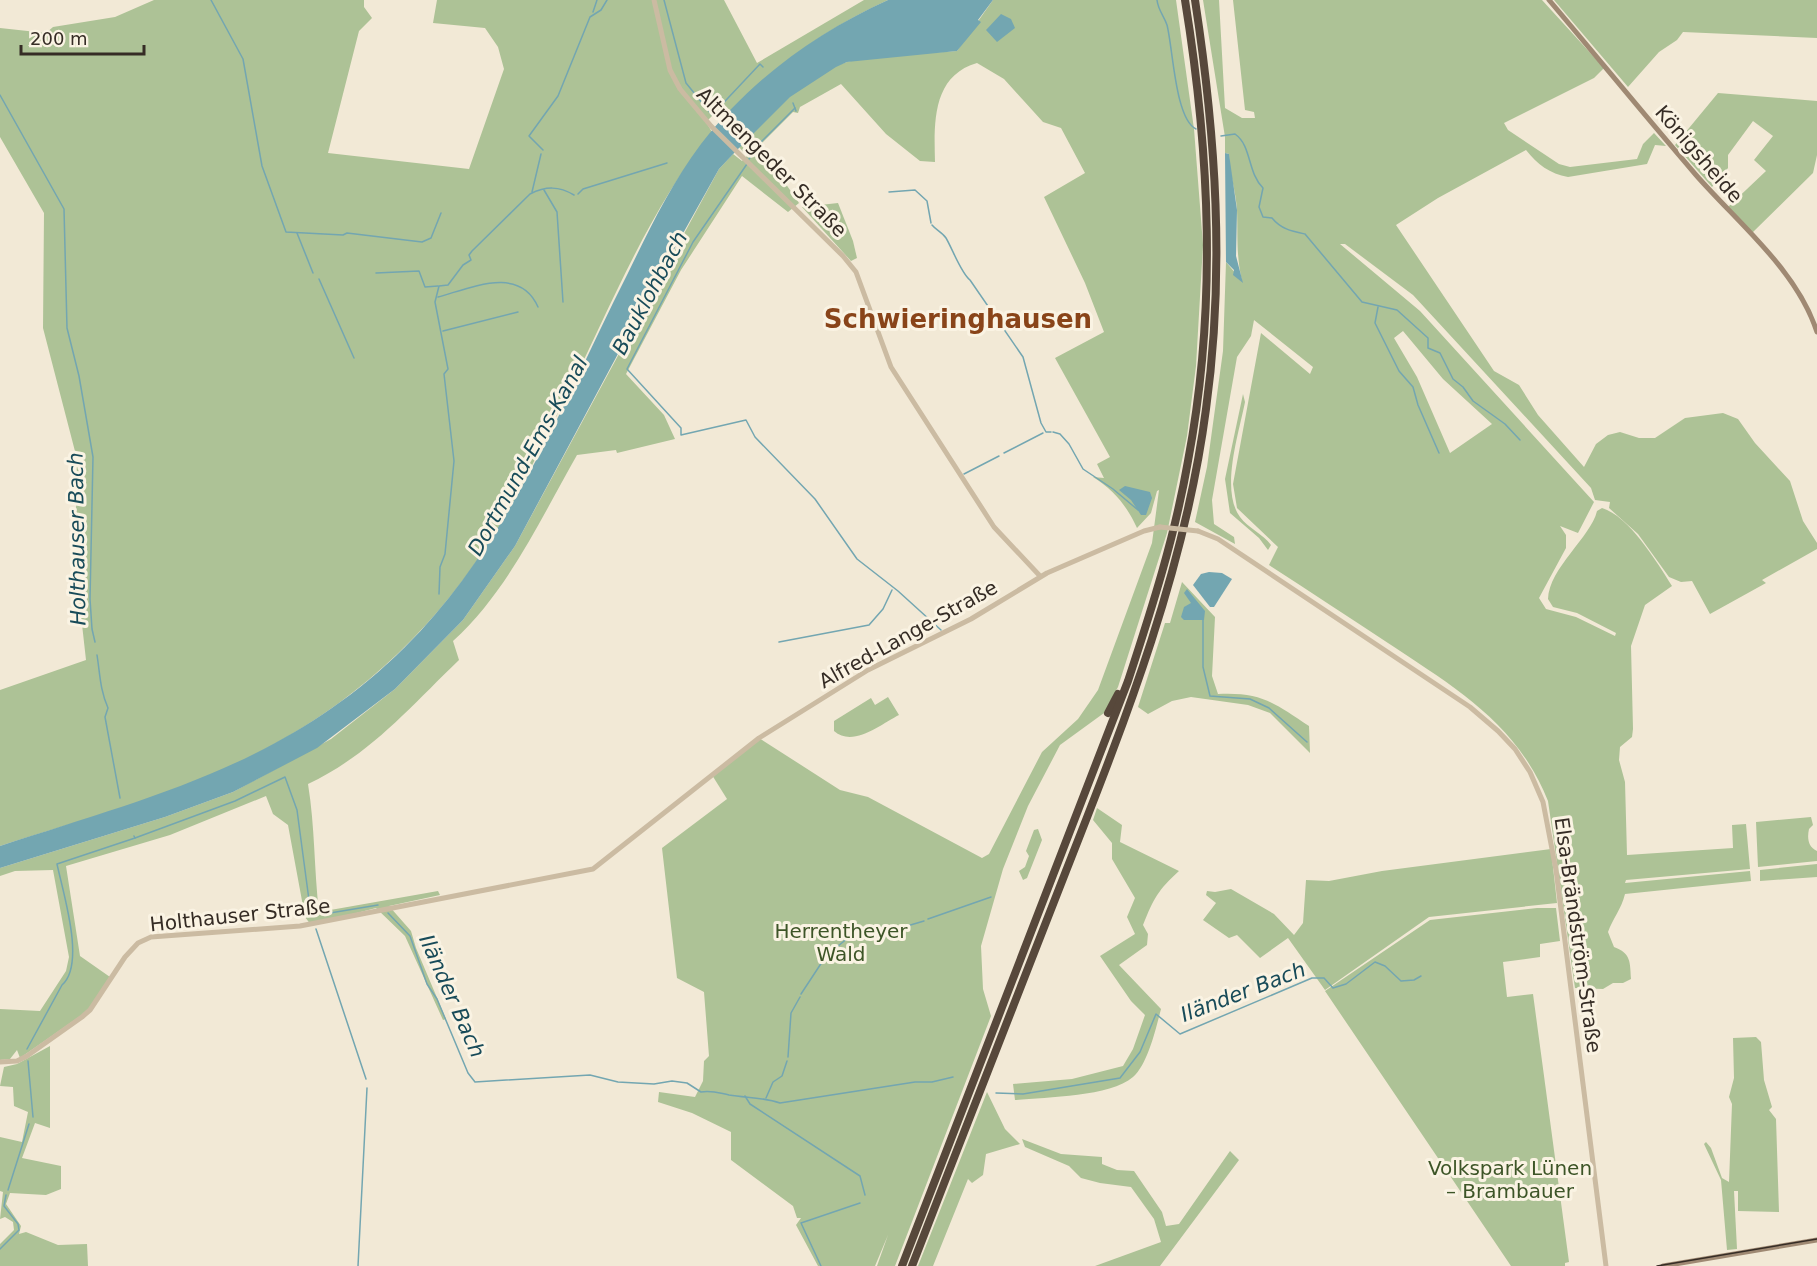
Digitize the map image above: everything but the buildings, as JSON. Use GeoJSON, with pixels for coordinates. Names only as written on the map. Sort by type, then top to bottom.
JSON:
{"type":"FeatureCollection","features":[{"type":"Feature","properties":{"kind":"highway"},"geometry":{"type":"LineString","coordinates":[[902,1266],[1128,681],[1157,592],[1180,502],[1194,426],[1204,342],[1208,245],[1206,171],[1200,106],[1185,0]]}},
{"type":"Feature","properties":{"kind":"highway"},"geometry":{"type":"LineString","coordinates":[[912,1266],[1121,726],[1161,613],[1188,511],[1211,370],[1218,248],[1214,146],[1195,0]]}},
{"type":"Feature","properties":{"kind":"highway"},"geometry":{"type":"LineString","coordinates":[[1108,713],[1128,681]]}},
{"type":"Feature","properties":{"kind":"highway"},"geometry":{"type":"LineString","coordinates":[[992,1016],[992,1034]]}},
{"type":"Feature","properties":{"kind":"main road","name":"Königsheide"},"geometry":{"type":"LineString","coordinates":[[1549,0],[1672,148],[1785,274],[1807,306],[1817,333]]}},
{"type":"Feature","properties":{"kind":"main road"},"geometry":{"type":"LineString","coordinates":[[1663,1266],[1817,1240]]}},
{"type":"Feature","properties":{"kind":"street","name":"Altmengeder Straße"},"geometry":{"type":"LineString","coordinates":[[654,0],[670,70],[680,89],[711,126],[843,256],[856,272],[891,366],[988,519],[1040,576]]}},
{"type":"Feature","properties":{"kind":"street","name":"Alfred-Lange-Straße"},"geometry":{"type":"LineString","coordinates":[[601,864],[759,738],[868,670],[970,620],[1040,576],[1139,533],[1160,528]]}},
{"type":"Feature","properties":{"kind":"street","name":"Elsa-Brändström-Straße"},"geometry":{"type":"LineString","coordinates":[[1160,528],[1198,531],[1218,539],[1470,707],[1498,730],[1530,772],[1543,802],[1556,870],[1606,1266]]}},
{"type":"Feature","properties":{"kind":"street","name":"Holthauser Straße"},"geometry":{"type":"LineString","coordinates":[[0,1062],[27,1056],[82,1017],[90,1010],[132,948],[151,937],[300,927],[593,868],[601,864]]}},
{"type":"Feature","properties":{"kind":"green space"},"geometry":{"type":"Polygon","coordinates":[[[154,0],[364,0],[364,7],[372,18],[359,31],[328,153],[469,169],[504,69],[498,47],[485,28],[433,23],[437,0],[724,0],[757,63],[864,0],[888,0],[864,11],[798,52],[720,121],[714,114],[706,122],[712,132],[690,161],[650,226],[508,511],[462,582],[405,646],[341,701],[269,747],[231,766],[146,800],[0,846],[0,690],[86,660],[75,562],[77,459],[43,328],[44,213],[0,137],[0,28],[46,33],[53,27],[115,17],[154,0]]]}},
{"type":"Feature","properties":{"kind":"green space","name":"Herrentheyer Wald"},"geometry":{"type":"Polygon","coordinates":[[[993,0],[1176,0],[1194,129],[1203,245],[1196,366],[1187,436],[1167,533],[1118,687],[1104,713],[1060,745],[1028,806],[1003,869],[981,946],[983,989],[991,1016],[895,1266],[877,1266],[888,1235],[875,1266],[818,1266],[796,1225],[801,1218],[797,1218],[793,1206],[731,1160],[731,1132],[692,1113],[658,1102],[659,1092],[695,1097],[703,1081],[704,1061],[709,1056],[704,992],[677,978],[662,848],[727,799],[712,775],[759,738],[840,790],[868,797],[982,858],[989,854],[1042,752],[1078,719],[1098,690],[1152,543],[1159,490],[1151,513],[1137,528],[1119,499],[1093,477],[1104,478],[1097,464],[1110,457],[1055,358],[1104,332],[1085,283],[1044,197],[1085,173],[1061,128],[1043,122],[1004,79],[977,63],[962,69],[951,78],[944,90],[936,117],[935,162],[920,161],[886,134],[841,84],[800,107],[798,113],[793,112],[756,149],[781,177],[799,203],[788,212],[742,176],[681,270],[626,374],[664,415],[675,439],[617,453],[616,450],[577,455],[507,577],[491,600],[453,641],[459,660],[370,744],[331,772],[308,784],[319,912],[438,891],[440,895],[389,906],[411,931],[446,1019],[443,1020],[405,936],[376,908],[311,925],[305,917],[288,825],[273,814],[266,796],[170,835],[66,866],[80,956],[110,977],[89,1010],[20,1058],[17,1050],[10,1059],[0,1060],[0,1009],[40,1011],[66,971],[69,957],[53,870],[15,871],[0,876],[0,868],[165,817],[233,792],[331,739],[395,689],[463,620],[515,546],[719,169],[733,154],[742,161],[747,156],[739,147],[788,97],[816,76],[831,68],[860,59],[957,51],[993,0]]]}},
{"type":"Feature","properties":{"kind":"green space"},"geometry":{"type":"Polygon","coordinates":[[[1203,0],[1219,0],[1225,108],[1242,118],[1255,118],[1254,112],[1245,110],[1233,0],[1542,0],[1604,68],[1594,78],[1504,123],[1508,130],[1559,164],[1570,167],[1637,159],[1643,144],[1654,133],[1666,146],[1655,145],[1647,164],[1568,177],[1544,168],[1526,150],[1438,198],[1396,225],[1494,371],[1519,385],[1538,415],[1584,467],[1596,444],[1608,435],[1620,432],[1639,438],[1655,438],[1685,418],[1723,413],[1738,419],[1755,443],[1790,481],[1803,521],[1817,543],[1817,549],[1762,580],[1766,583],[1710,614],[1692,581],[1681,582],[1669,577],[1638,534],[1609,508],[1610,502],[1595,500],[1591,488],[1413,295],[1345,244],[1340,244],[1420,311],[1594,502],[1578,533],[1560,526],[1566,535],[1566,548],[1539,598],[1546,609],[1576,617],[1615,636],[1616,633],[1577,613],[1553,607],[1548,599],[1550,587],[1562,564],[1587,531],[1597,511],[1602,508],[1622,520],[1642,541],[1672,586],[1645,605],[1631,646],[1633,729],[1632,737],[1620,747],[1619,760],[1625,782],[1627,855],[1733,848],[1732,825],[1746,824],[1750,869],[1626,880],[1625,883],[1750,871],[1751,881],[1625,894],[1608,932],[1614,947],[1627,955],[1631,979],[1623,983],[1613,983],[1603,989],[1575,988],[1548,801],[1535,774],[1519,750],[1501,728],[1459,692],[1413,659],[1269,565],[1278,547],[1237,508],[1233,484],[1261,333],[1310,374],[1313,367],[1254,320],[1251,336],[1237,357],[1212,500],[1214,524],[1234,537],[1235,544],[1195,522],[1207,467],[1223,351],[1226,262],[1242,281],[1238,254],[1236,203],[1229,154],[1225,153],[1225,137],[1203,0]],[[1403,331],[1394,338],[1417,377],[1450,453],[1492,424],[1443,379],[1403,331]]]}},
{"type":"Feature","properties":{"kind":"green space"},"geometry":{"type":"Polygon","coordinates":[[[1554,0],[1817,0],[1817,38],[1683,32],[1677,40],[1659,52],[1628,87],[1554,0]]]}},
{"type":"Feature","properties":{"kind":"green space"},"geometry":{"type":"Polygon","coordinates":[[[1718,93],[1817,101],[1817,155],[1813,173],[1752,233],[1728,207],[1766,171],[1754,160],[1773,136],[1753,121],[1728,155],[1728,168],[1712,187],[1675,145],[1718,93]]]}},
{"type":"Feature","properties":{"kind":"green space"},"geometry":{"type":"Polygon","coordinates":[[[838,203],[857,258],[851,261],[802,207],[838,203]]]}},
{"type":"Feature","properties":{"kind":"green space"},"geometry":{"type":"Polygon","coordinates":[[[1243,394],[1245,402],[1231,477],[1234,506],[1240,517],[1268,541],[1271,545],[1268,550],[1259,538],[1230,513],[1225,479],[1243,394]]]}},
{"type":"Feature","properties":{"kind":"green space"},"geometry":{"type":"Polygon","coordinates":[[[1182,582],[1215,617],[1212,676],[1218,694],[1257,697],[1286,711],[1309,726],[1310,753],[1270,713],[1248,705],[1191,697],[1172,701],[1148,714],[1138,707],[1165,623],[1170,623],[1182,582]]]}},
{"type":"Feature","properties":{"kind":"green space"},"geometry":{"type":"Polygon","coordinates":[[[888,697],[899,715],[858,736],[842,736],[834,731],[834,721],[871,698],[875,705],[888,697]]]}},
{"type":"Feature","properties":{"kind":"green space"},"geometry":{"type":"Polygon","coordinates":[[[1097,808],[1122,825],[1120,842],[1179,871],[1161,889],[1143,925],[1148,934],[1147,945],[1119,965],[1161,1009],[1157,1026],[1143,1064],[1133,1077],[1123,1084],[1077,1095],[1015,1100],[1013,1084],[1072,1079],[1123,1066],[1133,1049],[1145,1015],[1131,1001],[1100,956],[1135,934],[1127,917],[1135,898],[1112,859],[1112,843],[1093,820],[1097,808]]]}},
{"type":"Feature","properties":{"kind":"green space"},"geometry":{"type":"Polygon","coordinates":[[[1811,817],[1813,825],[1809,829],[1808,839],[1810,845],[1817,851],[1817,861],[1758,867],[1756,822],[1811,817]]]}},
{"type":"Feature","properties":{"kind":"green space"},"geometry":{"type":"Polygon","coordinates":[[[1038,829],[1042,840],[1027,878],[1023,880],[1019,871],[1025,867],[1029,856],[1026,851],[1034,830],[1038,829]]]}},
{"type":"Feature","properties":{"kind":"green space"},"geometry":{"type":"Polygon","coordinates":[[[1551,849],[1557,903],[1429,917],[1325,990],[1288,938],[1260,958],[1237,935],[1229,938],[1203,920],[1216,903],[1206,895],[1207,891],[1231,889],[1274,914],[1294,935],[1303,923],[1306,880],[1329,881],[1382,871],[1551,849]]]}},
{"type":"Feature","properties":{"kind":"green space"},"geometry":{"type":"Polygon","coordinates":[[[1817,864],[1817,877],[1760,881],[1760,870],[1817,864]]]}},
{"type":"Feature","properties":{"kind":"green space","name":"Volkspark Lünen – Brambauer"},"geometry":{"type":"Polygon","coordinates":[[[1537,908],[1556,908],[1560,941],[1540,944],[1540,957],[1503,962],[1507,997],[1533,994],[1569,1262],[1565,1263],[1565,1266],[1511,1266],[1325,991],[1430,920],[1537,908]]]}},
{"type":"Feature","properties":{"kind":"green space"},"geometry":{"type":"Polygon","coordinates":[[[1756,1037],[1761,1042],[1764,1080],[1772,1107],[1769,1110],[1776,1119],[1779,1212],[1738,1211],[1738,1191],[1734,1191],[1737,1249],[1727,1250],[1721,1180],[1704,1144],[1706,1142],[1711,1148],[1722,1178],[1729,1182],[1732,1104],[1729,1097],[1734,1078],[1733,1038],[1756,1037]]]}},
{"type":"Feature","properties":{"kind":"green space"},"geometry":{"type":"Polygon","coordinates":[[[50,1046],[50,1128],[35,1123],[22,1158],[61,1166],[61,1189],[46,1195],[10,1193],[6,1204],[21,1226],[19,1234],[26,1232],[58,1245],[87,1244],[88,1266],[0,1266],[0,1244],[14,1230],[13,1222],[5,1217],[0,1219],[3,1192],[0,1191],[0,1137],[22,1142],[28,1112],[14,1106],[13,1087],[0,1086],[4,1067],[17,1064],[50,1046]]]}},
{"type":"Feature","properties":{"kind":"green space"},"geometry":{"type":"Polygon","coordinates":[[[987,1092],[1005,1129],[1020,1144],[986,1154],[983,1175],[972,1183],[968,1179],[933,1266],[918,1266],[987,1092]]]}},
{"type":"Feature","properties":{"kind":"green space"},"geometry":{"type":"Polygon","coordinates":[[[1022,1139],[1061,1154],[1102,1157],[1102,1164],[1117,1170],[1134,1171],[1162,1212],[1166,1226],[1179,1224],[1230,1151],[1239,1160],[1160,1266],[1095,1266],[1161,1242],[1154,1219],[1131,1187],[1081,1178],[1069,1166],[1025,1147],[1022,1139]]]}},
{"type":"Feature","properties":{"kind":"water"},"geometry":{"type":"Polygon","coordinates":[[[888,0],[993,0],[978,20],[981,22],[957,51],[847,62],[836,67],[790,97],[719,169],[515,546],[463,620],[395,689],[317,748],[233,792],[165,817],[0,868],[0,846],[164,792],[216,772],[265,748],[313,720],[360,687],[405,647],[442,606],[475,563],[505,517],[557,420],[653,223],[680,175],[701,144],[720,121],[762,79],[810,43],[888,0]]]}},
{"type":"Feature","properties":{"kind":"water"},"geometry":{"type":"Polygon","coordinates":[[[1001,14],[1011,19],[1015,28],[997,42],[986,30],[1001,14]]]}},
{"type":"Feature","properties":{"kind":"water"},"geometry":{"type":"Polygon","coordinates":[[[1225,153],[1229,154],[1237,210],[1236,256],[1243,283],[1233,275],[1234,270],[1226,262],[1225,153]]]}},
{"type":"Feature","properties":{"kind":"water"},"geometry":{"type":"Polygon","coordinates":[[[1125,486],[1150,492],[1152,498],[1146,515],[1141,515],[1131,500],[1119,490],[1125,486]]]}},
{"type":"Feature","properties":{"kind":"water"},"geometry":{"type":"Polygon","coordinates":[[[1222,573],[1232,579],[1214,607],[1210,607],[1193,585],[1201,574],[1222,573]]]}},
{"type":"Feature","properties":{"kind":"water"},"geometry":{"type":"Polygon","coordinates":[[[1187,589],[1205,611],[1204,620],[1184,620],[1181,617],[1184,607],[1191,603],[1184,593],[1187,589]]]}},
{"type":"Feature","properties":{"kind":"waterway"},"geometry":{"type":"LineString","coordinates":[[211,0],[243,59],[262,166],[286,232],[343,235],[347,233],[422,242],[431,238],[441,213]]}},
{"type":"Feature","properties":{"kind":"waterway"},"geometry":{"type":"LineString","coordinates":[[593,12],[597,0]]}},
{"type":"Feature","properties":{"kind":"waterway"},"geometry":{"type":"LineString","coordinates":[[543,150],[529,136],[558,96],[590,17],[601,10],[607,0]]}},
{"type":"Feature","properties":{"kind":"waterway"},"geometry":{"type":"LineString","coordinates":[[664,0],[686,83],[712,115],[760,64],[763,67]]}},
{"type":"Feature","properties":{"kind":"waterway"},"geometry":{"type":"LineString","coordinates":[[1157,0],[1167,25],[1183,112],[1189,123],[1196,129]]}},
{"type":"Feature","properties":{"kind":"waterway","name":"Holthauser Bach"},"geometry":{"type":"LineString","coordinates":[[0,95],[64,209],[67,328],[79,376],[93,457],[90,599],[95,642]]}},
{"type":"Feature","properties":{"kind":"waterway","name":"Bauklohbach"},"geometry":{"type":"LineString","coordinates":[[793,103],[796,111]]}},
{"type":"Feature","properties":{"kind":"waterway","name":"Bauklohbach"},"geometry":{"type":"LineString","coordinates":[[749,159],[759,144],[795,108]]}},
{"type":"Feature","properties":{"kind":"waterway"},"geometry":{"type":"LineString","coordinates":[[1221,136],[1235,134],[1244,145],[1254,174],[1263,188],[1259,207],[1263,217],[1272,218],[1291,231],[1305,234],[1362,302],[1397,310],[1428,338],[1428,348],[1440,353],[1453,379],[1463,387],[1473,401],[1505,424],[1520,440]]}},
{"type":"Feature","properties":{"kind":"waterway"},"geometry":{"type":"LineString","coordinates":[[532,192],[541,154]]}},
{"type":"Feature","properties":{"kind":"waterway"},"geometry":{"type":"LineString","coordinates":[[578,194],[583,189],[667,163]]}},
{"type":"Feature","properties":{"kind":"waterway","name":"Bauklohbach"},"geometry":{"type":"LineString","coordinates":[[747,164],[693,242],[627,369],[681,428],[681,435],[746,420],[755,437],[815,499],[857,559],[898,591],[941,630]]}},
{"type":"Feature","properties":{"kind":"waterway"},"geometry":{"type":"LineString","coordinates":[[439,594],[440,567],[445,554],[454,461],[444,374],[448,369],[435,302],[439,286],[448,285],[463,265],[471,260],[469,255],[472,251],[530,194],[552,188],[574,195]]}},
{"type":"Feature","properties":{"kind":"waterway"},"geometry":{"type":"LineString","coordinates":[[544,190],[557,212],[563,302]]}},
{"type":"Feature","properties":{"kind":"waterway"},"geometry":{"type":"LineString","coordinates":[[889,192],[915,190],[927,201],[931,223]]}},
{"type":"Feature","properties":{"kind":"waterway"},"geometry":{"type":"LineString","coordinates":[[932,225],[946,238],[963,272],[1023,357],[1041,423],[1046,432],[1051,432]]}},
{"type":"Feature","properties":{"kind":"waterway"},"geometry":{"type":"LineString","coordinates":[[297,233],[313,273]]}},
{"type":"Feature","properties":{"kind":"waterway"},"geometry":{"type":"LineString","coordinates":[[376,273],[419,271],[425,287],[438,286]]}},
{"type":"Feature","properties":{"kind":"waterway"},"geometry":{"type":"LineString","coordinates":[[319,279],[354,358]]}},
{"type":"Feature","properties":{"kind":"waterway"},"geometry":{"type":"LineString","coordinates":[[438,297],[479,285],[507,283],[519,286],[530,294],[538,307]]}},
{"type":"Feature","properties":{"kind":"waterway"},"geometry":{"type":"LineString","coordinates":[[1378,307],[1375,323],[1399,371],[1413,387],[1418,405],[1439,453]]}},
{"type":"Feature","properties":{"kind":"waterway"},"geometry":{"type":"LineString","coordinates":[[443,331],[518,312]]}},
{"type":"Feature","properties":{"kind":"waterway"},"geometry":{"type":"LineString","coordinates":[[1053,432],[1060,434],[1069,444],[1083,469],[1113,489],[1138,510]]}},
{"type":"Feature","properties":{"kind":"waterway"},"geometry":{"type":"LineString","coordinates":[[1004,453],[1043,433]]}},
{"type":"Feature","properties":{"kind":"waterway"},"geometry":{"type":"LineString","coordinates":[[964,474],[999,456]]}},
{"type":"Feature","properties":{"kind":"waterway"},"geometry":{"type":"LineString","coordinates":[[779,642],[869,625],[883,609],[892,590]]}},
{"type":"Feature","properties":{"kind":"waterway"},"geometry":{"type":"LineString","coordinates":[[1203,616],[1203,667],[1210,696],[1250,699],[1269,708],[1307,742]]}},
{"type":"Feature","properties":{"kind":"waterway","name":"Holthauser Bach"},"geometry":{"type":"LineString","coordinates":[[97,655],[102,688],[108,708],[105,717],[120,798]]}},
{"type":"Feature","properties":{"kind":"waterway","name":"Iländer Bach"},"geometry":{"type":"LineString","coordinates":[[134,836],[135,838],[235,801],[285,777],[297,810],[311,915]]}},
{"type":"Feature","properties":{"kind":"waterway","name":"Holthauser Bach"},"geometry":{"type":"LineString","coordinates":[[27,1049],[69,975],[72,961],[71,927],[57,864],[135,838]]}},
{"type":"Feature","properties":{"kind":"waterway"},"geometry":{"type":"LineString","coordinates":[[928,919],[991,897]]}},
{"type":"Feature","properties":{"kind":"waterway","name":"Iländer Bach"},"geometry":{"type":"LineString","coordinates":[[324,914],[378,905]]}},
{"type":"Feature","properties":{"kind":"waterway","name":"Iländer Bach"},"geometry":{"type":"LineString","coordinates":[[388,913],[410,936],[427,984],[437,999],[468,1073],[475,1082],[590,1075],[618,1082],[687,1083],[701,1092],[709,1091],[780,1103],[915,1082],[932,1082],[953,1077]]}},
{"type":"Feature","properties":{"kind":"waterway"},"geometry":{"type":"LineString","coordinates":[[861,929],[907,926],[924,921]]}},
{"type":"Feature","properties":{"kind":"waterway"},"geometry":{"type":"LineString","coordinates":[[316,929],[366,1079]]}},
{"type":"Feature","properties":{"kind":"waterway"},"geometry":{"type":"LineString","coordinates":[[851,936],[856,932]]}},
{"type":"Feature","properties":{"kind":"waterway"},"geometry":{"type":"LineString","coordinates":[[801,994],[826,956],[849,937]]}},
{"type":"Feature","properties":{"kind":"waterway","name":"Iländer Bach"},"geometry":{"type":"LineString","coordinates":[[996,1093],[1023,1094],[1120,1078],[1140,1052],[1156,1014],[1180,1034],[1312,978],[1324,978],[1333,988],[1346,984],[1375,962],[1385,966],[1401,981],[1414,980],[1421,976]]}},
{"type":"Feature","properties":{"kind":"waterway"},"geometry":{"type":"LineString","coordinates":[[788,1057],[791,1013],[800,997]]}},
{"type":"Feature","properties":{"kind":"waterway","name":"Holthauser Bach"},"geometry":{"type":"LineString","coordinates":[[28,1061],[33,1117]]}},
{"type":"Feature","properties":{"kind":"waterway"},"geometry":{"type":"LineString","coordinates":[[766,1098],[773,1082],[782,1076],[787,1061]]}},
{"type":"Feature","properties":{"kind":"waterway"},"geometry":{"type":"LineString","coordinates":[[358,1266],[367,1088]]}},
{"type":"Feature","properties":{"kind":"waterway"},"geometry":{"type":"LineString","coordinates":[[745,1096],[750,1104],[860,1176],[865,1195]]}},
{"type":"Feature","properties":{"kind":"waterway","name":"Holthauser Bach"},"geometry":{"type":"LineString","coordinates":[[8,1190],[29,1124]]}},
{"type":"Feature","properties":{"kind":"waterway","name":"Holthauser Bach"},"geometry":{"type":"LineString","coordinates":[[0,1249],[19,1230],[18,1224],[4,1206],[6,1195]]}},
{"type":"Feature","properties":{"kind":"waterway"},"geometry":{"type":"LineString","coordinates":[[821,1266],[801,1223],[860,1203]]}},
{"type":"Feature","properties":{"kind":"tram line"},"geometry":{"type":"LineString","coordinates":[[1657,1266],[1817,1239]]}},
{"type":"Feature","properties":{"kind":"district","name":"Schwieringhausen"},"geometry":{"type":"Point","coordinates":[958,319]}},
{"type":"Feature","properties":{"kind":"water label","name":"Dortmund-Ems-Kanal"},"geometry":{"type":"Point","coordinates":[528,456]}}]}
